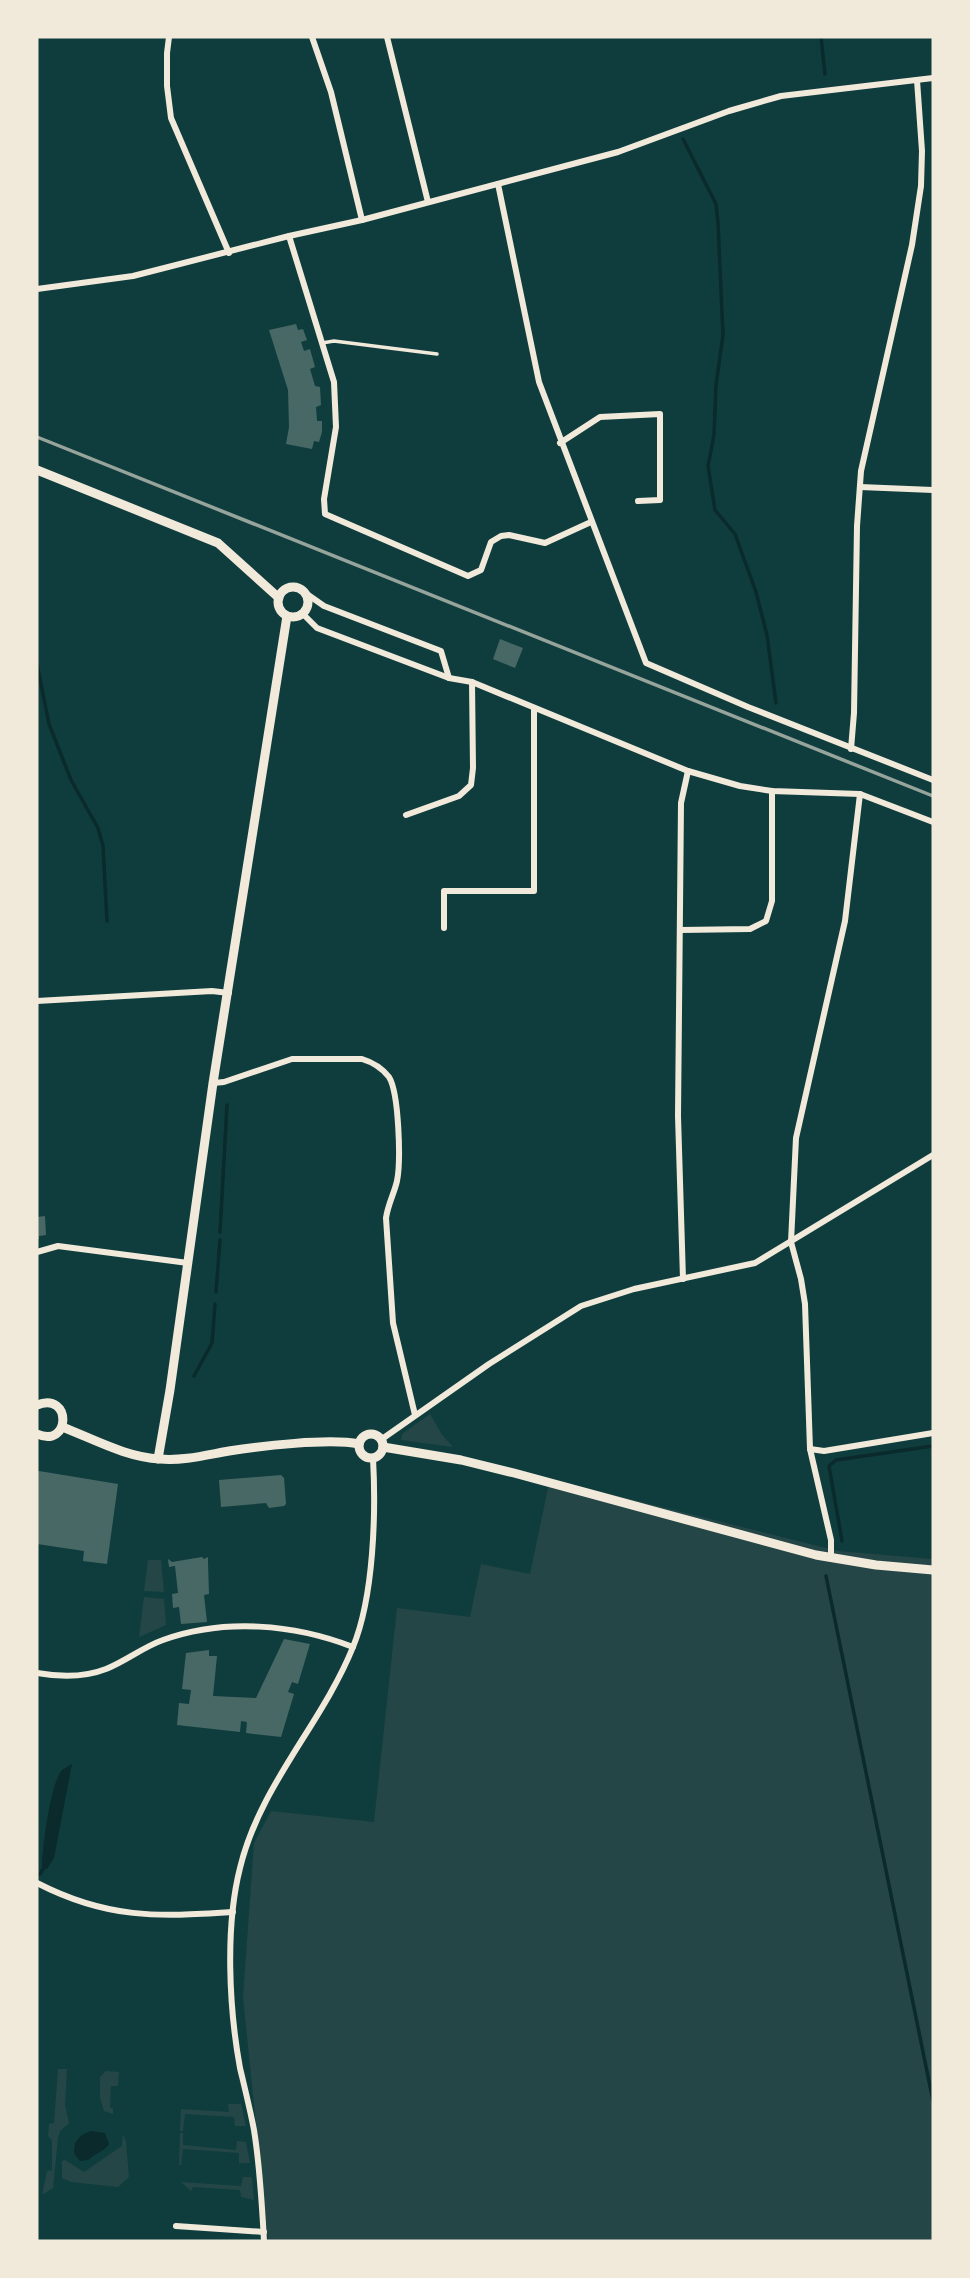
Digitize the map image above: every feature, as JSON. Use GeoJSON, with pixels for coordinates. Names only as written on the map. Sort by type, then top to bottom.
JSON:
{"type":"FeatureCollection","features":[{"type":"Feature","properties":{"kind":"main road"},"geometry":{"type":"LineString","coordinates":[[37,470],[218,543],[279,598]]}},
{"type":"Feature","properties":{"kind":"main road"},"geometry":{"type":"LineString","coordinates":[[295,587],[304,592],[308,600],[302,614],[287,616],[280,608],[281,594],[295,587]]}},
{"type":"Feature","properties":{"kind":"main road"},"geometry":{"type":"LineString","coordinates":[[158,1459],[287,616]]}},
{"type":"Feature","properties":{"kind":"main road"},"geometry":{"type":"LineString","coordinates":[[37,1391],[39,1404],[52,1404],[61,1410],[63,1416],[59,1432],[49,1437],[37,1434]]}},
{"type":"Feature","properties":{"kind":"main road"},"geometry":{"type":"LineString","coordinates":[[62,1427],[123,1451],[158,1459],[190,1458],[270,1447],[338,1442],[359,1444]]}},
{"type":"Feature","properties":{"kind":"main road"},"geometry":{"type":"LineString","coordinates":[[382,1443],[380,1454],[373,1458],[363,1454],[359,1444],[362,1438],[369,1434],[376,1435],[382,1443],[489,1466],[831,1558],[933,1570]]}},
{"type":"Feature","properties":{"kind":"street"},"geometry":{"type":"LineString","coordinates":[[169,37],[167,86],[171,118],[229,253]]}},
{"type":"Feature","properties":{"kind":"street"},"geometry":{"type":"LineString","coordinates":[[312,37],[331,92],[362,220]]}},
{"type":"Feature","properties":{"kind":"street"},"geometry":{"type":"LineString","coordinates":[[387,37],[428,202]]}},
{"type":"Feature","properties":{"kind":"street"},"geometry":{"type":"LineString","coordinates":[[37,289],[133,276],[362,220],[618,152],[729,111],[781,96],[933,78]]}},
{"type":"Feature","properties":{"kind":"street"},"geometry":{"type":"LineString","coordinates":[[851,749],[860,487],[878,390],[912,245],[922,150],[917,80]]}},
{"type":"Feature","properties":{"kind":"street"},"geometry":{"type":"LineString","coordinates":[[498,184],[539,382],[646,663],[851,749],[933,780]]}},
{"type":"Feature","properties":{"kind":"street"},"geometry":{"type":"LineString","coordinates":[[289,236],[334,382],[336,427],[324,499],[325,514],[468,576],[481,570],[491,542],[501,536],[545,542],[591,522]]}},
{"type":"Feature","properties":{"kind":"street"},"geometry":{"type":"LineString","coordinates":[[560,443],[600,417],[660,414],[660,500],[638,501]]}},
{"type":"Feature","properties":{"kind":"street"},"geometry":{"type":"LineString","coordinates":[[860,487],[933,490]]}},
{"type":"Feature","properties":{"kind":"street"},"geometry":{"type":"LineString","coordinates":[[304,592],[324,606],[441,651],[449,678]]}},
{"type":"Feature","properties":{"kind":"street"},"geometry":{"type":"LineString","coordinates":[[302,614],[317,628],[449,678],[472,682],[688,771],[740,786],[772,791],[860,794],[933,822]]}},
{"type":"Feature","properties":{"kind":"street"},"geometry":{"type":"LineString","coordinates":[[406,815],[459,796],[471,785],[472,682]]}},
{"type":"Feature","properties":{"kind":"street"},"geometry":{"type":"LineString","coordinates":[[444,928],[444,891],[534,891],[534,708]]}},
{"type":"Feature","properties":{"kind":"street"},"geometry":{"type":"LineString","coordinates":[[683,1279],[678,1116],[681,803],[688,771]]}},
{"type":"Feature","properties":{"kind":"street"},"geometry":{"type":"LineString","coordinates":[[681,930],[750,929],[766,920],[772,901],[772,791]]}},
{"type":"Feature","properties":{"kind":"street"},"geometry":{"type":"LineString","coordinates":[[831,1558],[831,1539],[810,1449],[805,1304],[791,1242],[796,1138],[845,921],[860,794]]}},
{"type":"Feature","properties":{"kind":"street"},"geometry":{"type":"LineString","coordinates":[[37,1001],[212,991],[229,993]]}},
{"type":"Feature","properties":{"kind":"street"},"geometry":{"type":"LineString","coordinates":[[214,1083],[292,1059],[362,1059],[379,1067],[388,1076],[396,1098],[398,1143],[397,1179],[386,1218],[390,1304],[415,1415]]}},
{"type":"Feature","properties":{"kind":"street"},"geometry":{"type":"LineString","coordinates":[[382,1443],[415,1415],[489,1364],[581,1306],[634,1289],[755,1263],[933,1155]]}},
{"type":"Feature","properties":{"kind":"street"},"geometry":{"type":"LineString","coordinates":[[37,1252],[58,1246],[188,1263]]}},
{"type":"Feature","properties":{"kind":"street"},"geometry":{"type":"LineString","coordinates":[[810,1449],[824,1451],[933,1433]]}},
{"type":"Feature","properties":{"kind":"street"},"geometry":{"type":"LineString","coordinates":[[264,2241],[254,2132],[240,2067],[230,1976],[233,1912],[240,1866],[262,1806],[340,1674],[353,1647],[365,1604],[370,1569],[373,1458]]}},
{"type":"Feature","properties":{"kind":"street"},"geometry":{"type":"LineString","coordinates":[[37,1674],[68,1677],[96,1672],[166,1639],[241,1626],[302,1633],[353,1647]]}},
{"type":"Feature","properties":{"kind":"street"},"geometry":{"type":"LineString","coordinates":[[37,1884],[88,1906],[112,1912],[173,1916],[233,1912]]}},
{"type":"Feature","properties":{"kind":"street"},"geometry":{"type":"LineString","coordinates":[[176,2225],[264,2232]]}},
{"type":"Feature","properties":{"kind":"lane"},"geometry":{"type":"LineString","coordinates":[[322,344],[334,341],[437,354]]}},
{"type":"Feature","properties":{"kind":"shaded area"},"geometry":{"type":"Polygon","coordinates":[[[430,1414],[442,1435],[453,1447],[401,1440],[402,1434],[430,1414]]]}},
{"type":"Feature","properties":{"kind":"shaded area"},"geometry":{"type":"Polygon","coordinates":[[[550,1479],[838,1551],[933,1559],[933,2241],[268,2241],[243,1997],[254,1843],[271,1811],[374,1822],[397,1608],[470,1617],[481,1564],[530,1574],[550,1479]]]}},
{"type":"Feature","properties":{"kind":"shaded area"},"geometry":{"type":"Polygon","coordinates":[[[148,1560],[161,1560],[164,1592],[144,1591],[148,1560]]]}},
{"type":"Feature","properties":{"kind":"shaded area"},"geometry":{"type":"Polygon","coordinates":[[[144,1597],[164,1599],[166,1625],[139,1637],[144,1597]]]}},
{"type":"Feature","properties":{"kind":"shaded area"},"geometry":{"type":"Polygon","coordinates":[[[72,1764],[54,1858],[47,1869],[42,1868],[50,1802],[62,1770],[72,1764]]]}},
{"type":"Feature","properties":{"kind":"shaded area"},"geometry":{"type":"Polygon","coordinates":[[[58,2069],[67,2069],[65,2105],[69,2123],[60,2131],[58,2138],[53,2188],[42,2195],[47,2171],[52,2170],[52,2140],[48,2136],[49,2124],[54,2123],[58,2069]]]}},
{"type":"Feature","properties":{"kind":"shaded area"},"geometry":{"type":"Polygon","coordinates":[[[106,2071],[119,2072],[118,2086],[111,2086],[110,2108],[113,2108],[113,2114],[104,2111],[100,2098],[100,2077],[106,2071]]]}},
{"type":"Feature","properties":{"kind":"shaded area"},"geometry":{"type":"Polygon","coordinates":[[[228,2104],[241,2104],[246,2126],[235,2126],[234,2117],[185,2114],[183,2131],[180,2131],[181,2109],[229,2112],[228,2104]]]}},
{"type":"Feature","properties":{"kind":"shaded area"},"geometry":{"type":"Polygon","coordinates":[[[91,2131],[105,2133],[109,2144],[88,2160],[80,2161],[75,2155],[76,2143],[80,2137],[91,2131]]]}},
{"type":"Feature","properties":{"kind":"shaded area"},"geometry":{"type":"Polygon","coordinates":[[[180,2133],[183,2133],[183,2145],[236,2150],[237,2141],[246,2142],[250,2163],[239,2163],[239,2153],[183,2149],[179,2165],[180,2133]]]}},
{"type":"Feature","properties":{"kind":"shaded area"},"geometry":{"type":"Polygon","coordinates":[[[123,2134],[129,2177],[118,2187],[71,2182],[62,2178],[62,2161],[65,2160],[84,2172],[122,2146],[123,2134]]]}},
{"type":"Feature","properties":{"kind":"shaded area"},"geometry":{"type":"Polygon","coordinates":[[[243,2177],[252,2179],[254,2200],[241,2197],[240,2190],[193,2187],[191,2191],[181,2182],[241,2186],[243,2177]]]}},
{"type":"Feature","properties":{"kind":"building"},"geometry":{"type":"Polygon","coordinates":[[[296,324],[298,330],[303,329],[307,340],[301,342],[304,351],[310,349],[315,367],[310,369],[315,386],[320,387],[321,405],[316,407],[317,421],[322,421],[322,432],[319,442],[314,441],[312,449],[286,444],[289,427],[288,390],[269,330],[296,324]]]}},
{"type":"Feature","properties":{"kind":"building"},"geometry":{"type":"Polygon","coordinates":[[[500,639],[523,648],[515,668],[493,659],[500,639]]]}},
{"type":"Feature","properties":{"kind":"building"},"geometry":{"type":"Polygon","coordinates":[[[45,1216],[46,1235],[37,1239],[37,1217],[45,1216]]]}},
{"type":"Feature","properties":{"kind":"building"},"geometry":{"type":"Polygon","coordinates":[[[39,1471],[118,1484],[107,1564],[83,1561],[84,1551],[37,1544],[39,1471]]]}},
{"type":"Feature","properties":{"kind":"building"},"geometry":{"type":"Polygon","coordinates":[[[281,1475],[284,1478],[284,1506],[269,1508],[266,1503],[221,1507],[219,1480],[281,1475]]]}},
{"type":"Feature","properties":{"kind":"building"},"geometry":{"type":"Polygon","coordinates":[[[208,1557],[209,1594],[204,1595],[207,1622],[181,1624],[179,1607],[173,1608],[172,1594],[178,1593],[175,1566],[169,1567],[168,1559],[172,1562],[208,1557]]]}},
{"type":"Feature","properties":{"kind":"building"},"geometry":{"type":"Polygon","coordinates":[[[284,1639],[310,1644],[298,1684],[292,1682],[288,1692],[294,1694],[281,1737],[246,1733],[247,1722],[241,1721],[240,1732],[177,1725],[179,1703],[189,1704],[191,1690],[182,1689],[186,1653],[209,1650],[209,1656],[217,1656],[213,1696],[256,1698],[284,1639]]]}},
{"type":"Feature","properties":{"kind":"waterway"},"geometry":{"type":"LineString","coordinates":[[821,37],[825,74]]}},
{"type":"Feature","properties":{"kind":"waterway"},"geometry":{"type":"LineString","coordinates":[[683,139],[716,204],[718,223],[723,335],[716,385],[714,435],[708,466],[715,510],[735,534],[756,592],[767,635],[776,703]]}},
{"type":"Feature","properties":{"kind":"waterway"},"geometry":{"type":"LineString","coordinates":[[37,664],[49,724],[71,780],[98,828],[103,846],[107,921]]}},
{"type":"Feature","properties":{"kind":"waterway"},"geometry":{"type":"LineString","coordinates":[[220,1232],[227,1105]]}},
{"type":"Feature","properties":{"kind":"waterway"},"geometry":{"type":"LineString","coordinates":[[216,1292],[220,1240]]}},
{"type":"Feature","properties":{"kind":"waterway"},"geometry":{"type":"LineString","coordinates":[[194,1376],[212,1343],[215,1304]]}},
{"type":"Feature","properties":{"kind":"waterway"},"geometry":{"type":"LineString","coordinates":[[842,1541],[829,1466],[836,1460],[933,1446]]}},
{"type":"Feature","properties":{"kind":"waterway"},"geometry":{"type":"LineString","coordinates":[[826,1576],[933,2101]]}},
{"type":"Feature","properties":{"kind":"waterway"},"geometry":{"type":"LineString","coordinates":[[40,1874],[45,1866]]}},
{"type":"Feature","properties":{"kind":"railway"},"geometry":{"type":"LineString","coordinates":[[37,437],[933,796]]}}]}
